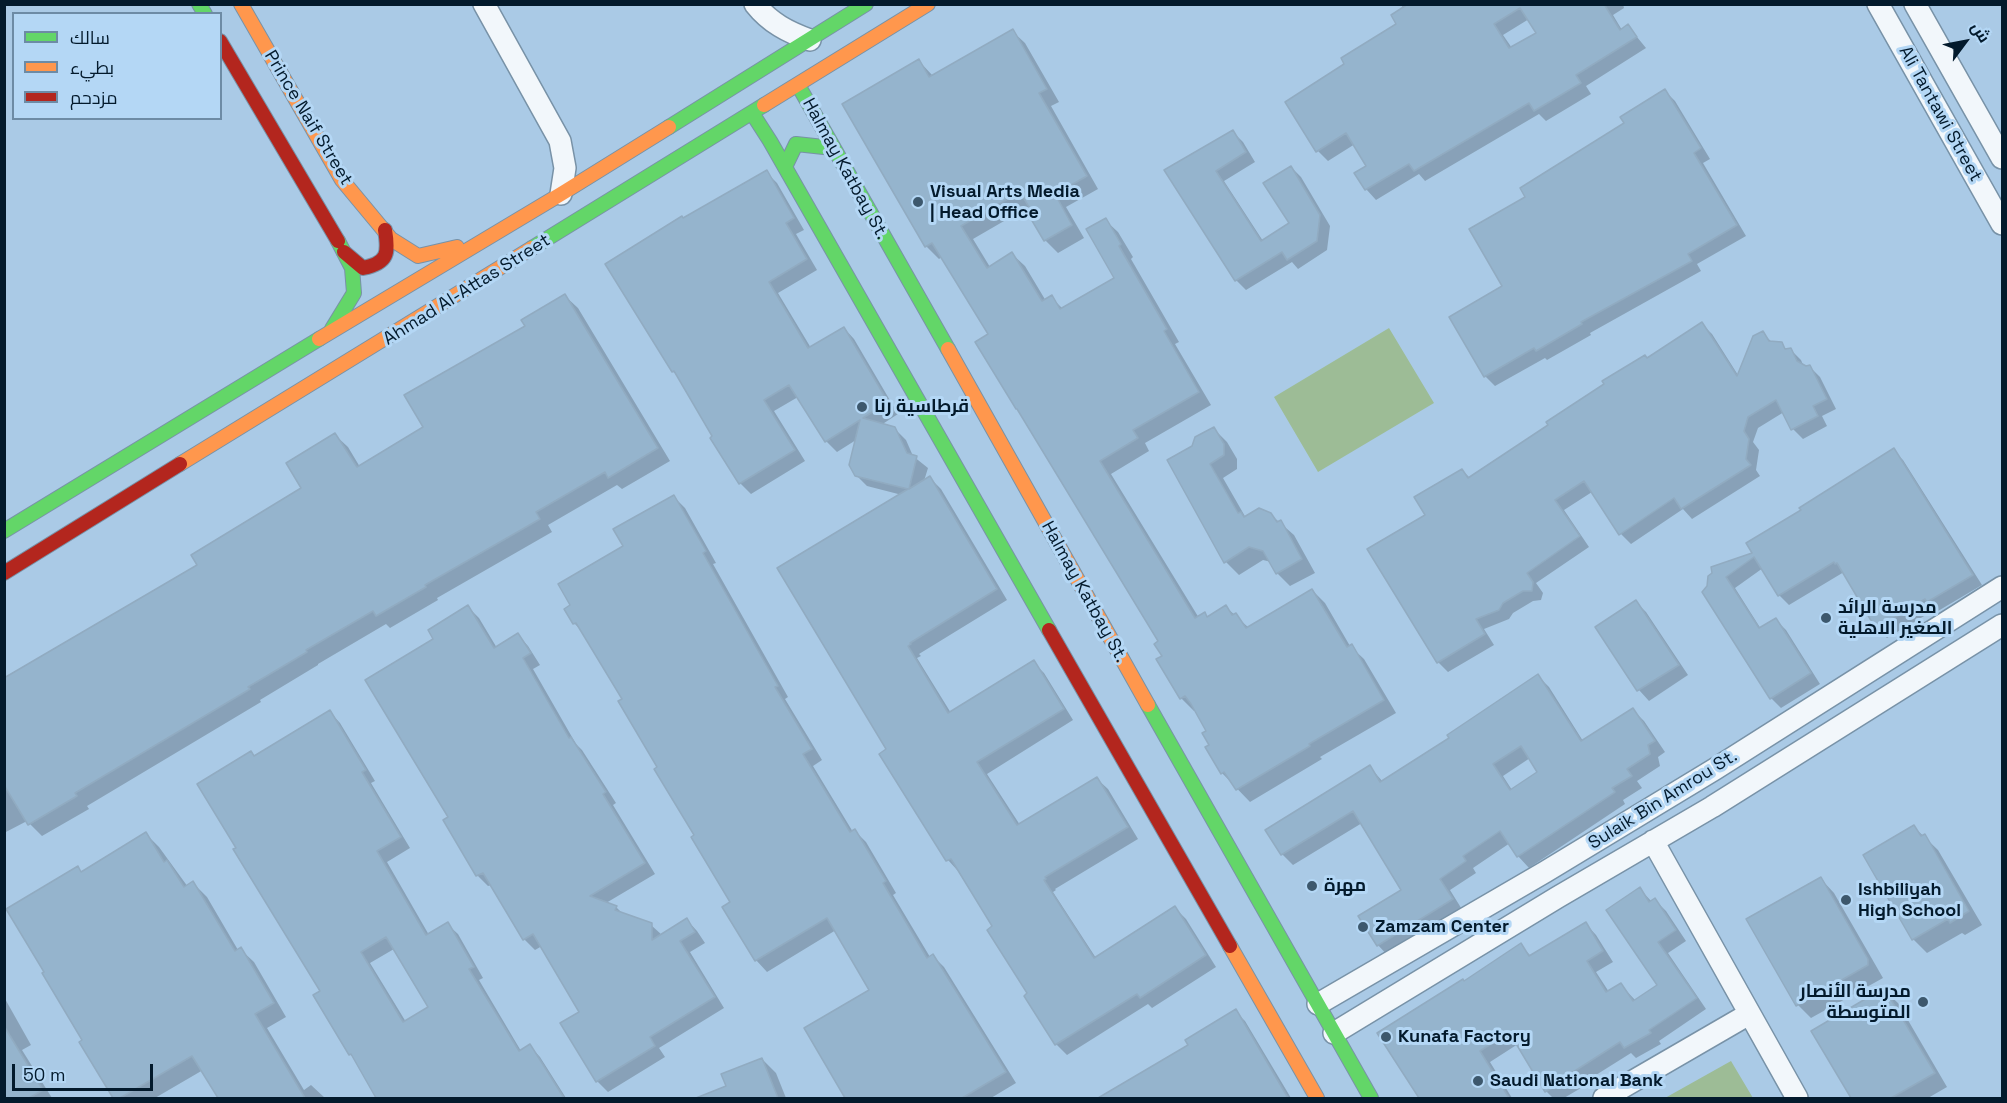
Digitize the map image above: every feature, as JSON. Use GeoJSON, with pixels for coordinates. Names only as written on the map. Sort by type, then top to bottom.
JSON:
{"type":"FeatureCollection","features":[{"type":"Feature","properties":{"kind":"street","name":"Prince Naif Street"},"geometry":{"type":"LineString","coordinates":[[242,4],[342,180],[392,239],[418,256],[478,242]]}},
{"type":"Feature","properties":{"kind":"street"},"geometry":{"type":"LineString","coordinates":[[484,4],[560,141],[565,168],[561,194]]}},
{"type":"Feature","properties":{"kind":"street"},"geometry":{"type":"LineString","coordinates":[[755,4],[763,14],[783,29],[810,40]]}},
{"type":"Feature","properties":{"kind":"street","name":"Ahmad Al-Attas Street"},"geometry":{"type":"LineString","coordinates":[[4,531],[478,242],[561,194],[866,4]]}},
{"type":"Feature","properties":{"kind":"street","name":"Ahmad Al-Attas Street"},"geometry":{"type":"LineString","coordinates":[[4,573],[928,4]]}},
{"type":"Feature","properties":{"kind":"street","name":"Ali Tantawi Street"},"geometry":{"type":"LineString","coordinates":[[1878,4],[2002,224]]}},
{"type":"Feature","properties":{"kind":"street","name":"Ali Tantawi Street"},"geometry":{"type":"LineString","coordinates":[[1915,4],[2002,158]]}},
{"type":"Feature","properties":{"kind":"street","name":"Prince Naif Street"},"geometry":{"type":"LineString","coordinates":[[222,43],[352,268],[354,293],[329,333]]}},
{"type":"Feature","properties":{"kind":"street","name":"Halmay Katbay St."},"geometry":{"type":"LineString","coordinates":[[798,85],[1371,1098]]}},
{"type":"Feature","properties":{"kind":"street"},"geometry":{"type":"LineString","coordinates":[[752,113],[1317,1098]]}},
{"type":"Feature","properties":{"kind":"street"},"geometry":{"type":"LineString","coordinates":[[784,167],[796,144],[833,148]]}},
{"type":"Feature","properties":{"kind":"street"},"geometry":{"type":"LineString","coordinates":[[344,252],[363,268],[375,267],[386,258],[389,248],[385,230]]}},
{"type":"Feature","properties":{"kind":"street","name":"Sulaik Bin Amrou St."},"geometry":{"type":"LineString","coordinates":[[1318,1004],[1545,872],[1722,764],[2002,587]]}},
{"type":"Feature","properties":{"kind":"street","name":"Sulaik Bin Amrou St."},"geometry":{"type":"LineString","coordinates":[[1334,1033],[1814,744],[2002,625]]}},
{"type":"Feature","properties":{"kind":"street"},"geometry":{"type":"LineString","coordinates":[[1795,718],[1791,730],[1795,741],[1803,745],[1814,744]]}},
{"type":"Feature","properties":{"kind":"street"},"geometry":{"type":"LineString","coordinates":[[1722,764],[1734,768],[1739,778],[1735,792]]}},
{"type":"Feature","properties":{"kind":"street"},"geometry":{"type":"LineString","coordinates":[[1653,842],[1797,1098]]}},
{"type":"Feature","properties":{"kind":"street"},"geometry":{"type":"LineString","coordinates":[[1615,1096],[1749,1014]]}},
{"type":"Feature","properties":{"kind":"green space"},"geometry":{"type":"Polygon","coordinates":[[[1389,328],[1434,403],[1318,472],[1274,397],[1389,328]]]}},
{"type":"Feature","properties":{"kind":"green space"},"geometry":{"type":"Polygon","coordinates":[[[1731,1061],[1753,1098],[1665,1098],[1731,1061]]]}},
{"type":"Feature","properties":{"kind":"building"},"geometry":{"type":"Polygon","coordinates":[[[1408,4],[1604,4],[1620,30],[1628,24],[1637,37],[1576,75],[1581,83],[1534,111],[1529,103],[1414,171],[1409,164],[1365,190],[1354,173],[1366,166],[1346,133],[1316,152],[1285,102],[1344,64],[1341,58],[1396,24],[1391,15],[1408,4]],[[1520,8],[1494,24],[1509,48],[1536,33],[1520,8]]]}},
{"type":"Feature","properties":{"kind":"building"},"geometry":{"type":"Polygon","coordinates":[[[1013,29],[1047,89],[1039,93],[1087,176],[1055,194],[1072,225],[1044,241],[1031,219],[1035,217],[1020,192],[961,226],[987,268],[1012,252],[1042,301],[1052,295],[1060,309],[1114,278],[1086,229],[1106,218],[1121,244],[1119,246],[1167,329],[1164,331],[1199,392],[1133,430],[1138,438],[1100,461],[1195,618],[1205,612],[1207,617],[1226,605],[1232,615],[1236,613],[1246,628],[1312,589],[1347,647],[1352,644],[1384,700],[1236,790],[1224,772],[1221,774],[1205,747],[1209,745],[1202,733],[1206,731],[1191,704],[1185,696],[1180,699],[1156,659],[1162,656],[1154,644],[1158,641],[975,342],[988,334],[932,243],[925,247],[842,104],[919,59],[929,77],[1013,29]]]}},
{"type":"Feature","properties":{"kind":"building"},"geometry":{"type":"Polygon","coordinates":[[[1665,89],[1701,148],[1694,153],[1737,225],[1688,254],[1692,261],[1581,322],[1582,324],[1536,351],[1534,348],[1484,377],[1449,317],[1502,286],[1469,229],[1525,197],[1520,188],[1624,123],[1620,117],[1665,89]]]}},
{"type":"Feature","properties":{"kind":"building"},"geometry":{"type":"Polygon","coordinates":[[[1233,130],[1246,152],[1216,171],[1261,241],[1289,223],[1263,183],[1291,166],[1320,215],[1317,241],[1287,260],[1282,252],[1235,281],[1164,170],[1233,130]]]}},
{"type":"Feature","properties":{"kind":"building"},"geometry":{"type":"Polygon","coordinates":[[[767,170],[794,218],[786,223],[807,259],[769,282],[808,348],[844,327],[888,402],[863,418],[895,427],[907,453],[917,456],[909,489],[930,476],[997,589],[908,646],[948,713],[1034,660],[1064,709],[977,762],[1017,825],[1097,777],[1128,827],[1045,877],[1044,880],[1094,958],[1175,906],[1206,955],[1140,998],[1137,994],[1055,1045],[1024,996],[1027,993],[987,930],[992,926],[951,859],[946,861],[879,754],[886,749],[777,568],[908,489],[855,476],[849,465],[860,420],[825,442],[789,385],[764,400],[795,450],[739,484],[710,438],[712,436],[674,371],[672,372],[605,264],[682,216],[683,218],[767,170]]]}},
{"type":"Feature","properties":{"kind":"building"},"geometry":{"type":"Polygon","coordinates":[[[565,294],[658,448],[608,478],[605,472],[536,512],[540,519],[376,616],[373,611],[306,650],[307,652],[248,687],[250,689],[75,793],[77,796],[28,825],[4,785],[4,678],[197,565],[191,555],[301,488],[286,463],[335,433],[357,467],[423,427],[404,395],[525,326],[521,320],[565,294]]]}},
{"type":"Feature","properties":{"kind":"building"},"geometry":{"type":"Polygon","coordinates":[[[1702,322],[1737,376],[1753,336],[1763,331],[1769,341],[1782,342],[1785,349],[1791,348],[1797,361],[1806,366],[1810,365],[1827,399],[1813,406],[1818,416],[1791,430],[1776,400],[1748,417],[1744,431],[1749,439],[1746,459],[1751,465],[1681,509],[1674,498],[1619,535],[1584,481],[1555,500],[1580,536],[1527,573],[1533,582],[1532,591],[1523,591],[1503,603],[1499,610],[1476,619],[1485,634],[1437,663],[1367,549],[1425,515],[1414,497],[1462,469],[1468,478],[1548,425],[1546,422],[1604,384],[1602,381],[1645,355],[1647,358],[1702,322]]]}},
{"type":"Feature","properties":{"kind":"building"},"geometry":{"type":"Polygon","coordinates":[[[1214,427],[1224,444],[1224,455],[1210,464],[1238,513],[1241,512],[1244,517],[1259,508],[1271,513],[1277,522],[1281,520],[1302,559],[1276,574],[1263,551],[1249,547],[1224,563],[1167,460],[1192,446],[1195,437],[1214,427]]]}},
{"type":"Feature","properties":{"kind":"building"},"geometry":{"type":"Polygon","coordinates":[[[1894,448],[1973,575],[1927,602],[1925,599],[1876,629],[1837,563],[1834,562],[1778,596],[1754,557],[1726,577],[1759,628],[1776,618],[1811,673],[1770,699],[1702,592],[1707,586],[1708,576],[1712,573],[1711,567],[1752,553],[1746,543],[1801,510],[1799,508],[1894,448]]]}},
{"type":"Feature","properties":{"kind":"building"},"geometry":{"type":"Polygon","coordinates":[[[674,495],[706,551],[703,553],[778,686],[775,687],[812,749],[803,754],[850,832],[855,829],[886,881],[883,883],[927,958],[933,954],[1006,1072],[962,1098],[845,1098],[804,1028],[869,990],[827,918],[755,961],[722,907],[730,902],[691,837],[694,835],[654,769],[657,767],[618,701],[622,699],[576,623],[573,624],[564,609],[570,605],[558,584],[623,546],[613,529],[674,495]]]}},
{"type":"Feature","properties":{"kind":"building"},"geometry":{"type":"Polygon","coordinates":[[[1636,600],[1679,665],[1637,691],[1595,627],[1636,600]]]}},
{"type":"Feature","properties":{"kind":"building"},"geometry":{"type":"Polygon","coordinates":[[[468,605],[494,648],[518,633],[531,653],[523,658],[569,738],[571,737],[606,792],[603,794],[645,863],[590,896],[617,906],[615,910],[652,923],[652,940],[687,918],[695,932],[680,941],[715,997],[650,1037],[655,1046],[596,1082],[560,1023],[579,1012],[533,934],[523,940],[483,873],[476,876],[443,820],[448,817],[365,680],[433,639],[428,630],[468,605]]]}},
{"type":"Feature","properties":{"kind":"building"},"geometry":{"type":"Polygon","coordinates":[[[1538,674],[1581,741],[1633,708],[1655,741],[1648,745],[1650,754],[1627,769],[1632,776],[1612,788],[1615,792],[1517,857],[1500,831],[1463,856],[1466,861],[1440,879],[1453,899],[1377,946],[1358,916],[1401,890],[1353,811],[1281,855],[1265,830],[1370,765],[1380,782],[1449,738],[1447,735],[1538,674]],[[1521,746],[1493,764],[1510,790],[1537,772],[1521,746]]]}},
{"type":"Feature","properties":{"kind":"building"},"geometry":{"type":"Polygon","coordinates":[[[330,710],[366,770],[362,772],[401,837],[377,851],[426,935],[448,922],[474,967],[469,969],[519,1051],[530,1044],[564,1098],[376,1098],[313,995],[320,991],[233,849],[236,848],[197,784],[251,751],[254,756],[330,710]],[[386,937],[361,952],[403,1022],[428,1007],[386,937]]]}},
{"type":"Feature","properties":{"kind":"building"},"geometry":{"type":"Polygon","coordinates":[[[1914,825],[1921,836],[1925,834],[1969,911],[1950,923],[1948,919],[1912,940],[1863,855],[1914,825]]]}},
{"type":"Feature","properties":{"kind":"building"},"geometry":{"type":"Polygon","coordinates":[[[146,832],[164,862],[167,860],[184,887],[193,881],[235,951],[241,947],[274,1003],[255,1014],[305,1098],[218,1098],[192,1056],[120,1098],[113,1098],[79,1042],[82,1040],[6,909],[78,866],[81,872],[146,832]]]}},
{"type":"Feature","properties":{"kind":"building"},"geometry":{"type":"Polygon","coordinates":[[[1821,877],[1868,959],[1868,965],[1796,1006],[1746,919],[1821,877]]]}},
{"type":"Feature","properties":{"kind":"building"},"geometry":{"type":"Polygon","coordinates":[[[1640,887],[1649,902],[1655,898],[1676,930],[1658,942],[1697,998],[1649,1030],[1651,1033],[1624,1048],[1620,1042],[1570,1074],[1572,1077],[1545,1092],[1509,1032],[1480,1051],[1509,1098],[1419,1098],[1377,1033],[1463,979],[1464,981],[1521,943],[1529,956],[1586,922],[1603,951],[1587,961],[1606,992],[1621,983],[1633,1001],[1657,985],[1606,910],[1640,887]]]}},
{"type":"Feature","properties":{"kind":"building"},"geometry":{"type":"Polygon","coordinates":[[[1884,988],[1935,1073],[1891,1098],[1851,1098],[1811,1031],[1884,988]]]}},
{"type":"Feature","properties":{"kind":"building"},"geometry":{"type":"Polygon","coordinates":[[[1236,1009],[1288,1098],[1098,1098],[1188,1045],[1185,1040],[1236,1009]]]}},
{"type":"Feature","properties":{"kind":"building"},"geometry":{"type":"Polygon","coordinates":[[[4,1026],[43,1090],[29,1098],[4,1098],[4,1026]]]}},
{"type":"Feature","properties":{"kind":"building"},"geometry":{"type":"Polygon","coordinates":[[[762,1058],[778,1098],[696,1098],[726,1086],[721,1074],[762,1058]]]}},
{"type":"Feature","properties":{"kind":"traffic: fast"},"geometry":{"type":"LineString","coordinates":[[199,4],[204,12]]}},
{"type":"Feature","properties":{"kind":"traffic: fast"},"geometry":{"type":"LineString","coordinates":[[669,127],[866,4]]}},
{"type":"Feature","properties":{"kind":"traffic: fast"},"geometry":{"type":"LineString","coordinates":[[798,85],[948,349]]}},
{"type":"Feature","properties":{"kind":"traffic: fast"},"geometry":{"type":"LineString","coordinates":[[532,248],[764,105]]}},
{"type":"Feature","properties":{"kind":"traffic: fast"},"geometry":{"type":"LineString","coordinates":[[752,113],[1049,630]]}},
{"type":"Feature","properties":{"kind":"traffic: fast"},"geometry":{"type":"LineString","coordinates":[[785,167],[796,144],[833,148]]}},
{"type":"Feature","properties":{"kind":"traffic: fast"},"geometry":{"type":"LineString","coordinates":[[332,329],[354,293],[352,268],[338,241]]}},
{"type":"Feature","properties":{"kind":"traffic: fast"},"geometry":{"type":"LineString","coordinates":[[4,531],[319,339]]}},
{"type":"Feature","properties":{"kind":"traffic: fast"},"geometry":{"type":"LineString","coordinates":[[1148,705],[1371,1098]]}},
{"type":"Feature","properties":{"kind":"traffic: slow"},"geometry":{"type":"LineString","coordinates":[[241,4],[342,180],[391,239],[418,256],[457,247]]}},
{"type":"Feature","properties":{"kind":"traffic: slow"},"geometry":{"type":"LineString","coordinates":[[764,105],[928,4]]}},
{"type":"Feature","properties":{"kind":"traffic: slow"},"geometry":{"type":"LineString","coordinates":[[319,339],[669,127]]}},
{"type":"Feature","properties":{"kind":"traffic: slow"},"geometry":{"type":"LineString","coordinates":[[180,464],[532,248]]}},
{"type":"Feature","properties":{"kind":"traffic: slow"},"geometry":{"type":"LineString","coordinates":[[948,349],[1148,705]]}},
{"type":"Feature","properties":{"kind":"traffic: slow"},"geometry":{"type":"LineString","coordinates":[[1230,946],[1317,1098]]}},
{"type":"Feature","properties":{"kind":"traffic: jam"},"geometry":{"type":"LineString","coordinates":[[222,44],[338,241]]}},
{"type":"Feature","properties":{"kind":"traffic: jam"},"geometry":{"type":"LineString","coordinates":[[344,252],[363,268],[378,263],[385,256],[387,245],[385,230]]}},
{"type":"Feature","properties":{"kind":"traffic: jam"},"geometry":{"type":"LineString","coordinates":[[4,573],[180,464]]}},
{"type":"Feature","properties":{"kind":"traffic: jam"},"geometry":{"type":"LineString","coordinates":[[1049,630],[1230,946]]}},
{"type":"Feature","properties":{"kind":"place","name":"Visual Arts Media | Head Office"},"geometry":{"type":"Point","coordinates":[918,202]}},
{"type":"Feature","properties":{"kind":"place","name":"قرطاسية رنا"},"geometry":{"type":"Point","coordinates":[862,407]}},
{"type":"Feature","properties":{"kind":"place","name":"مدرسة الرائد الصغير الاهلية"},"geometry":{"type":"Point","coordinates":[1826,618]}},
{"type":"Feature","properties":{"kind":"place","name":"مهرة"},"geometry":{"type":"Point","coordinates":[1312,886]}},
{"type":"Feature","properties":{"kind":"place","name":"Ishbiliyah High School"},"geometry":{"type":"Point","coordinates":[1846,900]}},
{"type":"Feature","properties":{"kind":"place","name":"Zamzam Center"},"geometry":{"type":"Point","coordinates":[1363,927]}},
{"type":"Feature","properties":{"kind":"place","name":"مدرسة الأنصار المتوسطة"},"geometry":{"type":"Point","coordinates":[1923,1002]}},
{"type":"Feature","properties":{"kind":"place","name":"Kunafa Factory"},"geometry":{"type":"Point","coordinates":[1386,1037]}},
{"type":"Feature","properties":{"kind":"place","name":"Saudi National Bank"},"geometry":{"type":"Point","coordinates":[1478,1081]}}]}
